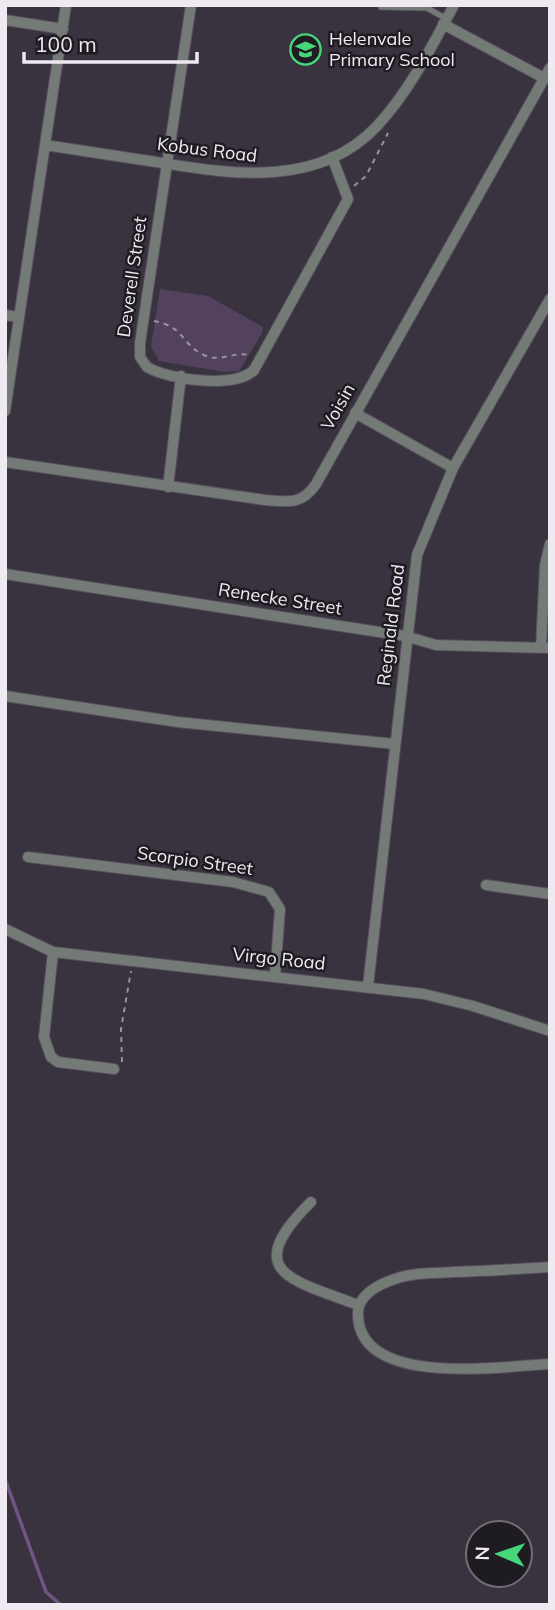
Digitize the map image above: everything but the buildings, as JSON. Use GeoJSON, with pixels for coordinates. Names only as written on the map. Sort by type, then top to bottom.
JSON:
{"type":"FeatureCollection","features":[{"type":"Feature","properties":{"kind":"street"},"geometry":{"type":"LineString","coordinates":[[5,411],[66,5]]}},
{"type":"Feature","properties":{"kind":"street","name":"Deverell Street"},"geometry":{"type":"LineString","coordinates":[[191,5],[143,320],[139,350],[142,362],[153,370],[181,376],[238,381],[246,378],[259,361],[348,199],[345,183],[332,157]]}},
{"type":"Feature","properties":{"kind":"street","name":"Kobus Road"},"geometry":{"type":"LineString","coordinates":[[45,145],[167,164],[263,174],[287,172],[332,157],[363,139],[393,108],[454,5]]}},
{"type":"Feature","properties":{"kind":"street"},"geometry":{"type":"LineString","coordinates":[[5,20],[63,29]]}},
{"type":"Feature","properties":{"kind":"street"},"geometry":{"type":"LineString","coordinates":[[445,21],[547,73]]}},
{"type":"Feature","properties":{"kind":"street","name":"Voisin"},"geometry":{"type":"LineString","coordinates":[[5,462],[295,503],[304,498],[316,484],[547,73]]}},
{"type":"Feature","properties":{"kind":"street","name":"Reginald Road"},"geometry":{"type":"LineString","coordinates":[[368,986],[405,636],[417,555],[453,468],[550,299]]}},
{"type":"Feature","properties":{"kind":"street"},"geometry":{"type":"LineString","coordinates":[[5,315],[19,317]]}},
{"type":"Feature","properties":{"kind":"street"},"geometry":{"type":"LineString","coordinates":[[168,487],[181,376]]}},
{"type":"Feature","properties":{"kind":"street"},"geometry":{"type":"LineString","coordinates":[[355,413],[453,468]]}},
{"type":"Feature","properties":{"kind":"street"},"geometry":{"type":"LineString","coordinates":[[545,648],[545,565],[550,544]]}},
{"type":"Feature","properties":{"kind":"street","name":"Renecke Street"},"geometry":{"type":"LineString","coordinates":[[5,574],[405,636],[436,645],[545,648]]}},
{"type":"Feature","properties":{"kind":"street"},"geometry":{"type":"LineString","coordinates":[[5,696],[178,722],[395,744]]}},
{"type":"Feature","properties":{"kind":"street","name":"Scorpio Street"},"geometry":{"type":"LineString","coordinates":[[28,857],[233,882],[269,892],[280,909],[275,976]]}},
{"type":"Feature","properties":{"kind":"street"},"geometry":{"type":"LineString","coordinates":[[486,886],[550,894]]}},
{"type":"Feature","properties":{"kind":"street","name":"Virgo Road"},"geometry":{"type":"LineString","coordinates":[[5,929],[53,952],[368,986],[472,1006],[550,1031]]}},
{"type":"Feature","properties":{"kind":"street"},"geometry":{"type":"LineString","coordinates":[[53,952],[44,1037],[47,1049],[58,1062],[114,1069]]}},
{"type":"Feature","properties":{"kind":"street"},"geometry":{"type":"LineString","coordinates":[[311,1202],[279,1242],[276,1254],[278,1267],[288,1278],[358,1305]]}},
{"type":"Feature","properties":{"kind":"street"},"geometry":{"type":"LineString","coordinates":[[550,1267],[404,1276],[381,1284],[358,1305],[358,1324],[367,1341],[390,1357],[414,1367],[455,1369],[550,1364]]}},
{"type":"Feature","properties":{"kind":"lane"},"geometry":{"type":"LineString","coordinates":[[381,8],[427,8],[445,21]]}},
{"type":"Feature","properties":{"kind":"path"},"geometry":{"type":"LineString","coordinates":[[143,320],[172,327],[202,355],[225,358],[243,354],[259,361]]}},
{"type":"Feature","properties":{"kind":"path"},"geometry":{"type":"LineString","coordinates":[[114,1069],[121,1063],[121,1029],[134,961]]}},
{"type":"Feature","properties":{"kind":"shaded area"},"geometry":{"type":"Polygon","coordinates":[[[160,289],[208,296],[263,327],[239,371],[225,372],[159,361],[151,346],[160,289]]]}},
{"type":"Feature","properties":{"kind":"waterway"},"geometry":{"type":"LineString","coordinates":[[5,1479],[46,1592],[61,1605]]}},
{"type":"Feature","properties":{"kind":"place","name":"Helenvale Primary School"},"geometry":{"type":"Point","coordinates":[306,49]}}]}
